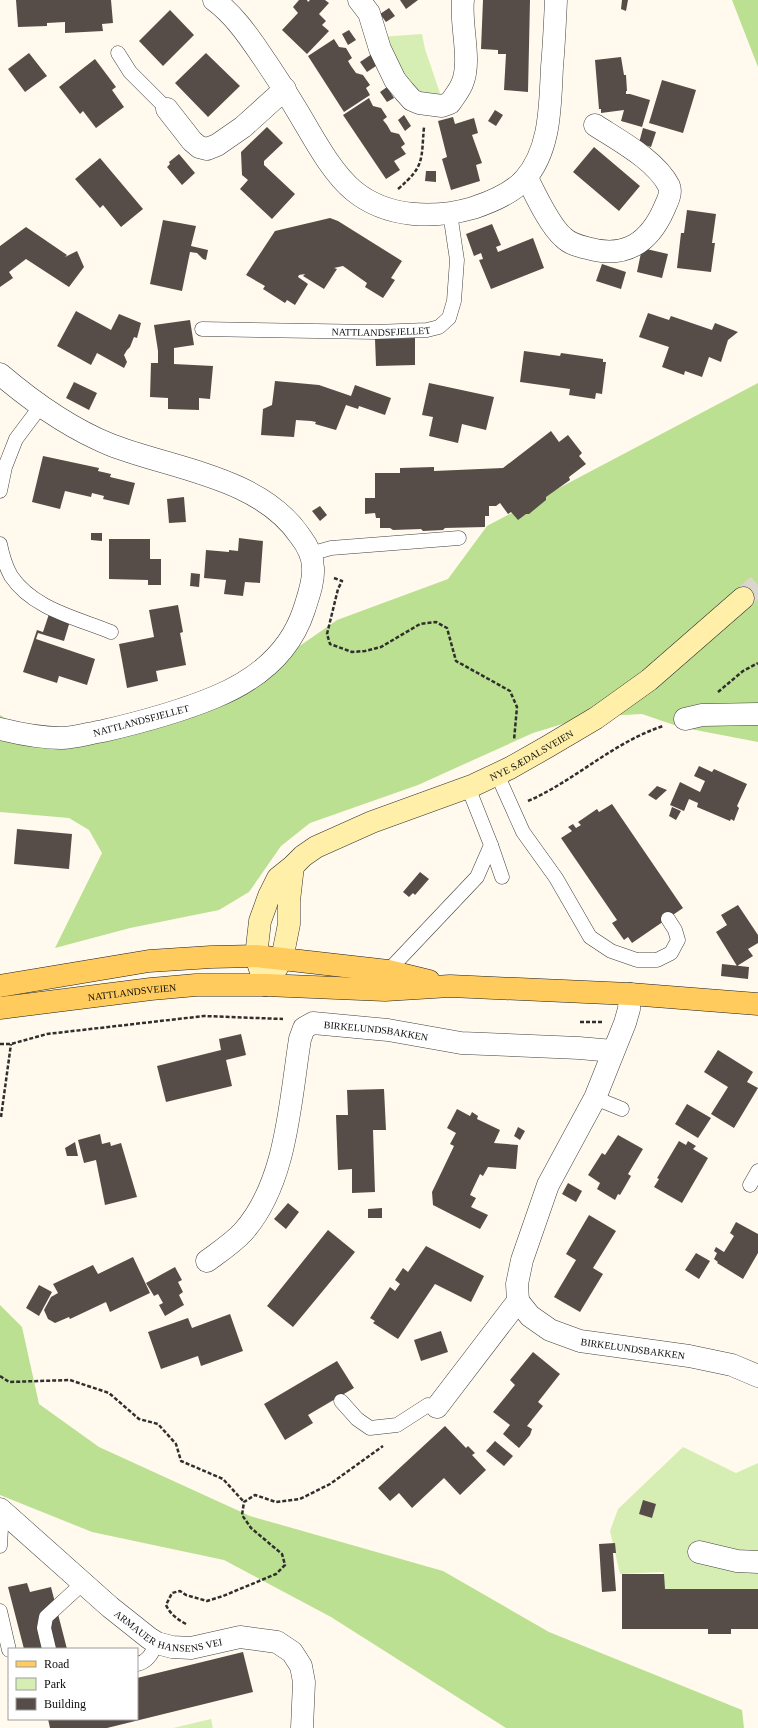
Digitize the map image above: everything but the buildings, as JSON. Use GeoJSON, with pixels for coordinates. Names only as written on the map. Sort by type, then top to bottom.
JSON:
{"type":"FeatureCollection","features":[{"type":"Feature","properties":{"kind":"main road","name":"NYE SÆDALSVEIEN"},"geometry":{"type":"LineString","coordinates":[[265,985],[256,956],[260,921],[269,896],[278,878],[303,856],[316,847],[372,822],[468,787],[504,771],[596,718],[637,688],[743,598]]}},
{"type":"Feature","properties":{"kind":"main road"},"geometry":{"type":"LineString","coordinates":[[265,985],[282,960],[289,924],[289,901],[293,866]]}},
{"type":"Feature","properties":{"kind":"main road"},"geometry":{"type":"LineString","coordinates":[[0,986],[150,961],[256,956],[282,960],[388,970],[450,986]]}},
{"type":"Feature","properties":{"kind":"main road","name":"NATTLANDSVEIEN"},"geometry":{"type":"LineString","coordinates":[[0,1008],[196,985],[265,985]]}},
{"type":"Feature","properties":{"kind":"main road"},"geometry":{"type":"LineString","coordinates":[[265,985],[385,990],[450,986],[630,994],[758,1004]]}},
{"type":"Feature","properties":{"kind":"street"},"geometry":{"type":"LineString","coordinates":[[214,0],[231,14],[242,28],[285,89],[324,154],[354,191],[387,209],[423,215],[450,213],[484,204],[500,197],[523,180],[535,163],[541,152],[549,120],[556,0]]}},
{"type":"Feature","properties":{"kind":"street"},"geometry":{"type":"LineString","coordinates":[[359,0],[369,13],[380,49],[395,80],[412,100],[419,103],[442,106],[450,103],[462,83],[466,49],[462,9],[463,0]]}},
{"type":"Feature","properties":{"kind":"street"},"geometry":{"type":"LineString","coordinates":[[168,109],[192,141],[199,147],[207,148],[217,145],[243,127],[285,89]]}},
{"type":"Feature","properties":{"kind":"street"},"geometry":{"type":"LineString","coordinates":[[523,180],[528,180],[554,226],[562,237],[571,244],[594,250],[620,251],[646,239],[660,218],[669,199],[670,187],[661,174],[630,146],[594,125]]}},
{"type":"Feature","properties":{"kind":"street","name":"NATTLANDSFJELLET"},"geometry":{"type":"LineString","coordinates":[[0,374],[40,407],[74,428],[110,445],[146,458],[200,473],[238,487],[261,499],[294,526],[304,540],[310,554],[313,567],[313,578],[302,615],[284,648],[261,672],[238,686],[216,697],[158,717],[86,734],[63,738],[46,738],[22,735],[0,728]]}},
{"type":"Feature","properties":{"kind":"street"},"geometry":{"type":"LineString","coordinates":[[694,717],[758,714]]}},
{"type":"Feature","properties":{"kind":"street"},"geometry":{"type":"LineString","coordinates":[[437,1407],[518,1301],[517,1284],[522,1260],[548,1184],[595,1098],[625,1023],[629,1009],[630,994]]}},
{"type":"Feature","properties":{"kind":"street","name":"BIRKELUNDSBAKKEN"},"geometry":{"type":"LineString","coordinates":[[304,1028],[313,1023],[333,1024],[388,1030],[461,1044],[579,1048],[613,1051]]}},
{"type":"Feature","properties":{"kind":"street"},"geometry":{"type":"LineString","coordinates":[[208,1261],[243,1232],[260,1209],[272,1181],[283,1150],[300,1039],[304,1028]]}},
{"type":"Feature","properties":{"kind":"street","name":"BIRKELUNDSBAKKEN"},"geometry":{"type":"LineString","coordinates":[[518,1301],[530,1316],[550,1330],[580,1341],[689,1356],[732,1365],[758,1376]]}},
{"type":"Feature","properties":{"kind":"street","name":"ARMAUER HANSENS VEI"},"geometry":{"type":"LineString","coordinates":[[1,1510],[83,1584],[139,1631],[157,1643],[172,1647],[190,1648],[240,1637],[277,1642],[292,1652],[301,1666],[304,1682],[302,1728]]}},
{"type":"Feature","properties":{"kind":"street"},"geometry":{"type":"LineString","coordinates":[[699,1552],[737,1561],[758,1562]]}},
{"type":"Feature","properties":{"kind":"lane"},"geometry":{"type":"LineString","coordinates":[[118,53],[130,72],[168,109]]}},
{"type":"Feature","properties":{"kind":"lane","name":"NATTLANDSFJELLET"},"geometry":{"type":"LineString","coordinates":[[202,330],[269,329],[375,332],[427,330],[439,327],[449,318],[454,301],[457,260],[450,213]]}},
{"type":"Feature","properties":{"kind":"lane"},"geometry":{"type":"LineString","coordinates":[[0,492],[5,466],[16,439],[40,407]]}},
{"type":"Feature","properties":{"kind":"lane"},"geometry":{"type":"LineString","coordinates":[[310,554],[331,548],[459,538]]}},
{"type":"Feature","properties":{"kind":"lane"},"geometry":{"type":"LineString","coordinates":[[0,544],[11,576],[29,596],[47,607],[111,632]]}},
{"type":"Feature","properties":{"kind":"lane"},"geometry":{"type":"LineString","coordinates":[[504,771],[522,832],[556,878],[590,937],[611,951],[637,960],[657,960],[671,953],[678,940],[675,930],[668,919]]}},
{"type":"Feature","properties":{"kind":"lane"},"geometry":{"type":"LineString","coordinates":[[468,787],[502,877]]}},
{"type":"Feature","properties":{"kind":"lane"},"geometry":{"type":"LineString","coordinates":[[388,970],[477,877],[491,845]]}},
{"type":"Feature","properties":{"kind":"lane"},"geometry":{"type":"LineString","coordinates":[[595,1098],[622,1109]]}},
{"type":"Feature","properties":{"kind":"lane"},"geometry":{"type":"LineString","coordinates":[[750,1184],[758,1171]]}},
{"type":"Feature","properties":{"kind":"lane"},"geometry":{"type":"LineString","coordinates":[[341,1401],[357,1420],[370,1428],[397,1425],[428,1404],[437,1407]]}},
{"type":"Feature","properties":{"kind":"lane","name":"ARMAUER HANSENS VEI"},"geometry":{"type":"LineString","coordinates":[[0,1546],[1,1510]]}},
{"type":"Feature","properties":{"kind":"lane"},"geometry":{"type":"LineString","coordinates":[[49,1648],[44,1628],[46,1617],[83,1584]]}},
{"type":"Feature","properties":{"kind":"lane"},"geometry":{"type":"LineString","coordinates":[[0,1611],[9,1648]]}},
{"type":"Feature","properties":{"kind":"lane"},"geometry":{"type":"LineString","coordinates":[[138,1664],[144,1663],[152,1653],[157,1643]]}},
{"type":"Feature","properties":{"kind":"path"},"geometry":{"type":"LineString","coordinates":[[387,209],[389,196],[412,177],[420,163],[426,104]]}},
{"type":"Feature","properties":{"kind":"path"},"geometry":{"type":"LineString","coordinates":[[336,578],[342,580],[327,634],[330,644],[352,652],[365,652],[381,647],[420,624],[436,622],[447,628],[456,661],[510,691],[517,707],[516,730],[504,771]]}},
{"type":"Feature","properties":{"kind":"path"},"geometry":{"type":"LineString","coordinates":[[524,803],[547,793],[610,751],[658,728],[694,717],[714,696],[743,672],[758,663]]}},
{"type":"Feature","properties":{"kind":"path"},"geometry":{"type":"LineString","coordinates":[[0,1044],[12,1044],[48,1034],[204,1016],[292,1020],[304,1028]]}},
{"type":"Feature","properties":{"kind":"path"},"geometry":{"type":"LineString","coordinates":[[0,1117],[12,1044]]}},
{"type":"Feature","properties":{"kind":"path"},"geometry":{"type":"LineString","coordinates":[[0,1376],[9,1382],[70,1380],[109,1393],[139,1419],[158,1424],[176,1444],[181,1461],[223,1479],[244,1502]]}},
{"type":"Feature","properties":{"kind":"path"},"geometry":{"type":"LineString","coordinates":[[188,1625],[175,1618],[168,1610],[166,1605],[172,1593],[180,1591],[186,1595],[207,1601],[276,1574],[285,1565],[282,1554],[251,1528],[242,1515],[244,1502],[255,1495],[276,1502],[300,1498],[330,1484],[387,1444]]}},
{"type":"Feature","properties":{"kind":"green space"},"geometry":{"type":"Polygon","coordinates":[[[732,0],[758,0],[758,67],[732,0]]]}},
{"type":"Feature","properties":{"kind":"green space"},"geometry":{"type":"Polygon","coordinates":[[[422,34],[425,49],[441,96],[417,96],[379,37],[422,34]]]}},
{"type":"Feature","properties":{"kind":"green space"},"geometry":{"type":"Polygon","coordinates":[[[758,383],[758,742],[680,727],[642,714],[585,717],[533,733],[418,785],[310,823],[281,846],[249,892],[219,910],[130,928],[55,948],[102,853],[89,830],[69,818],[0,812],[0,715],[30,733],[206,711],[337,620],[448,579],[487,526],[758,383]]]}},
{"type":"Feature","properties":{"kind":"green space"},"geometry":{"type":"Polygon","coordinates":[[[0,1305],[22,1327],[39,1404],[99,1447],[250,1516],[443,1571],[549,1632],[742,1710],[744,1728],[506,1728],[331,1617],[224,1560],[92,1532],[0,1495],[0,1305]]]}},
{"type":"Feature","properties":{"kind":"green space"},"geometry":{"type":"Polygon","coordinates":[[[683,1447],[736,1473],[758,1463],[758,1589],[664,1589],[663,1572],[620,1574],[610,1531],[618,1509],[683,1447]]]}},
{"type":"Feature","properties":{"kind":"green space"},"geometry":{"type":"Polygon","coordinates":[[[211,1719],[213,1728],[173,1728],[211,1719]]]}},
{"type":"Feature","properties":{"kind":"tunnel"},"geometry":{"type":"LineString","coordinates":[[743,598],[758,585]]}}]}
